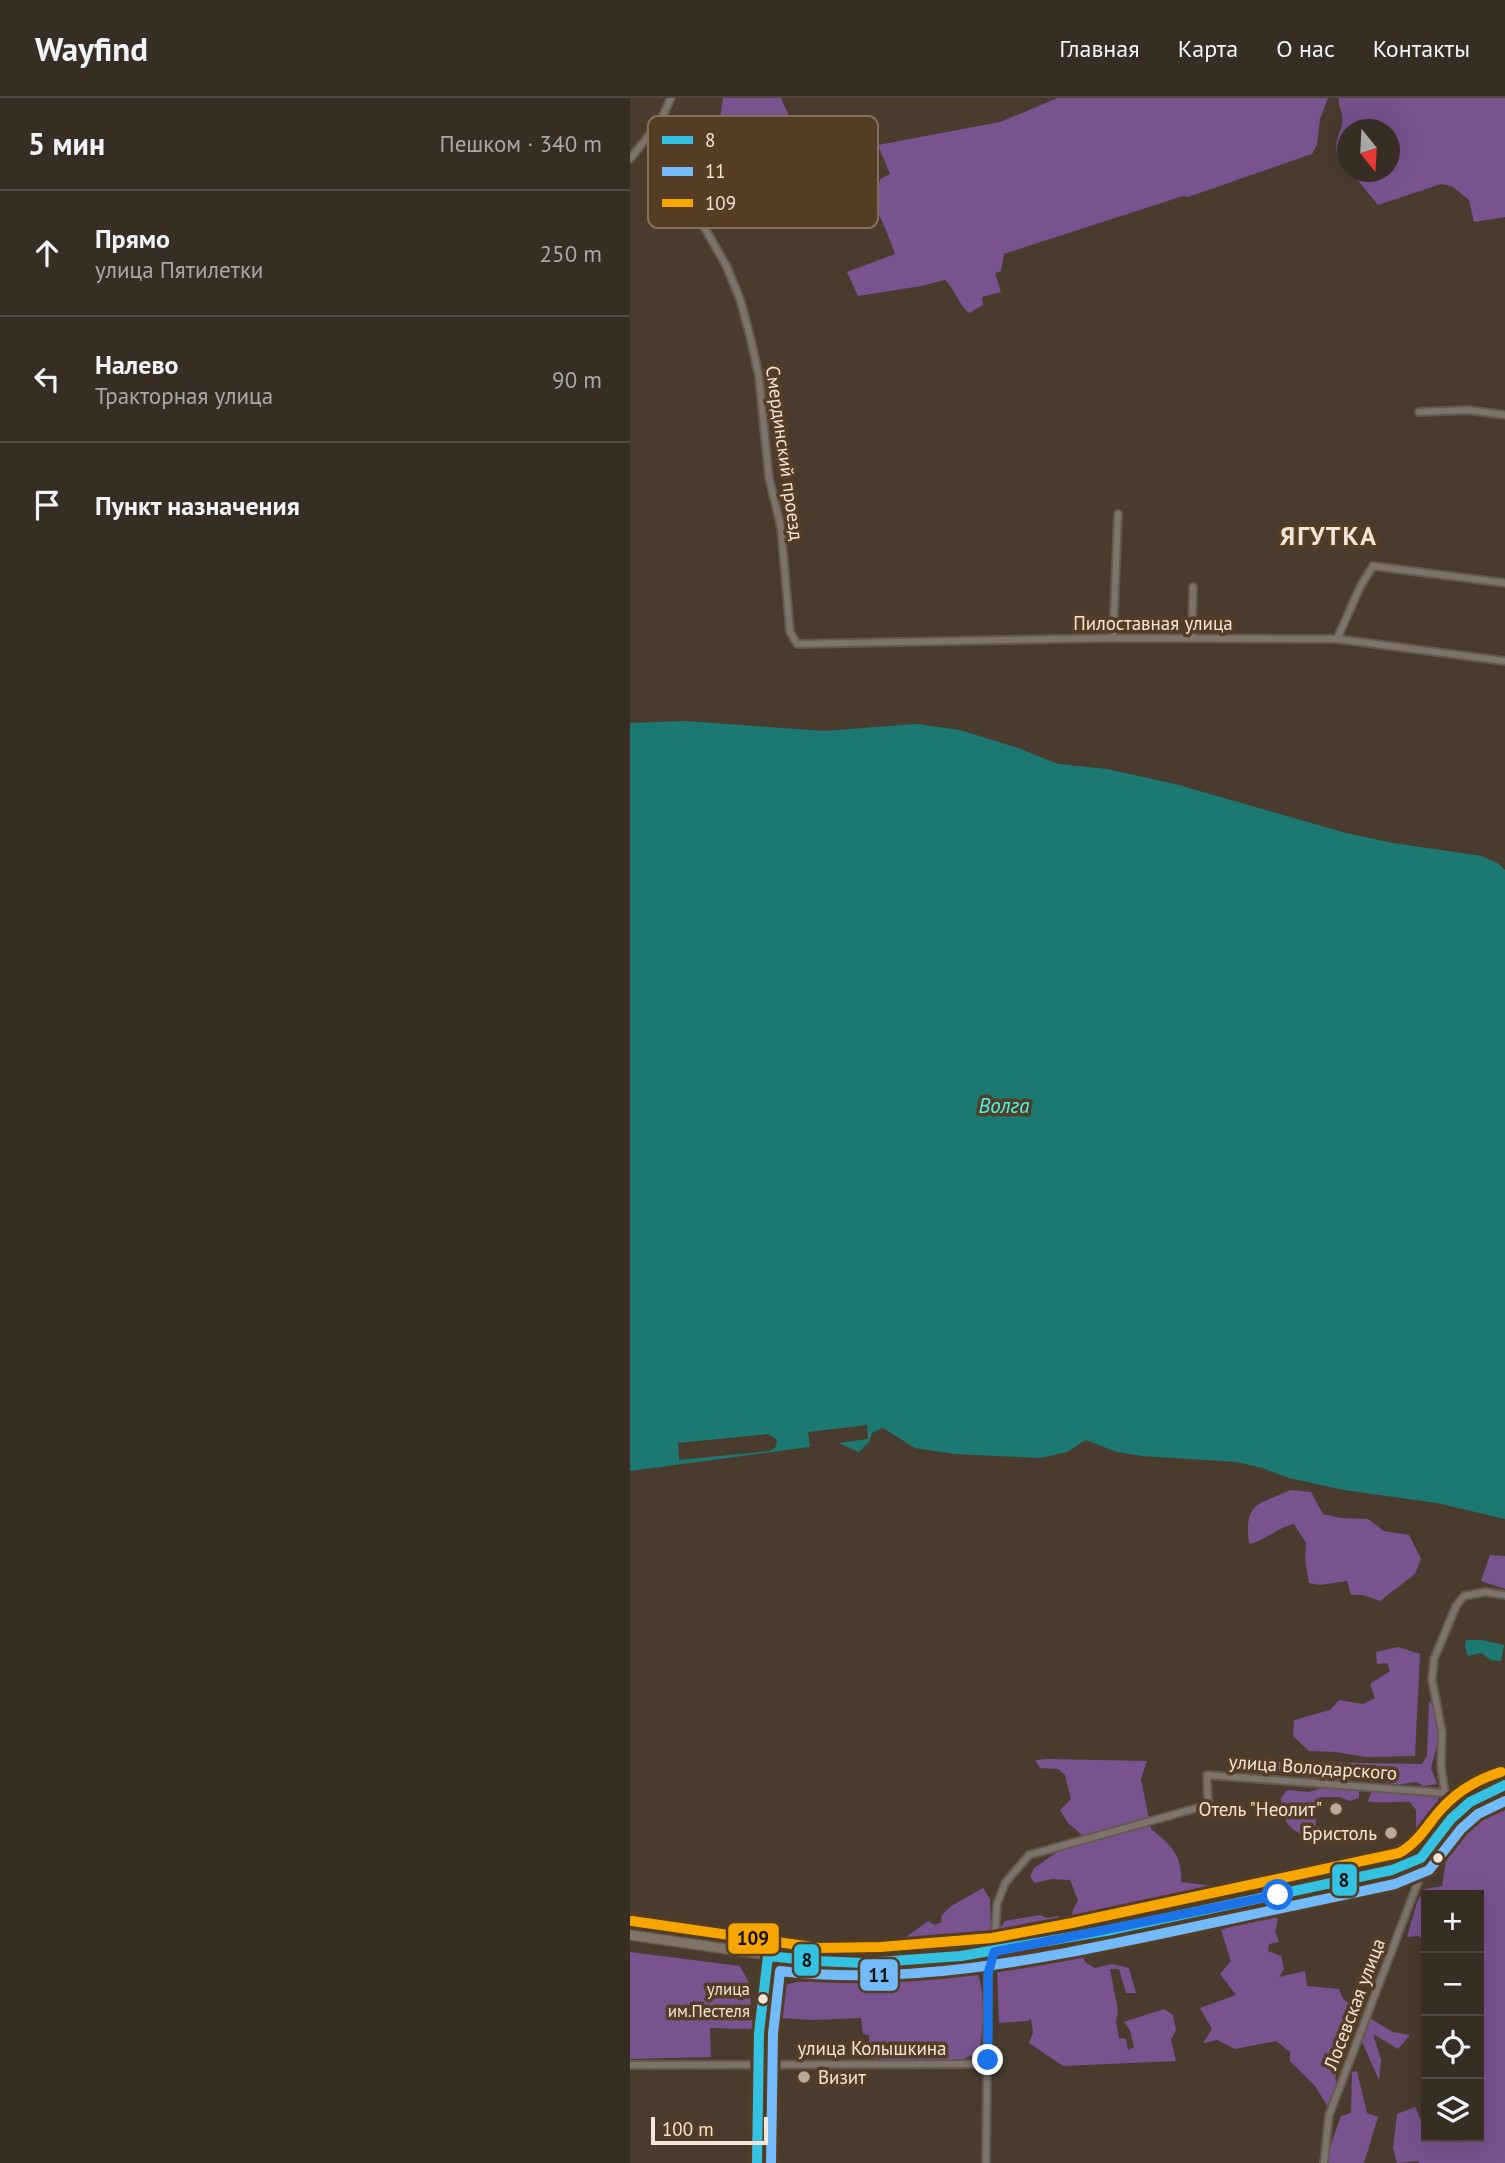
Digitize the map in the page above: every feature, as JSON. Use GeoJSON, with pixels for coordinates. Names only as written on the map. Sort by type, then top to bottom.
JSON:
{"type":"FeatureCollection","features":[{"type":"Feature","properties":{"kind":"main road"},"geometry":{"type":"LineString","coordinates":[[630,1935],[768,1956],[848,1962],[994,1952],[1381,1873],[1404,1866],[1421,1858],[1451,1819],[1470,1802],[1505,1785]]}},
{"type":"Feature","properties":{"kind":"main road"},"geometry":{"type":"LineString","coordinates":[[757,2163],[758,2064],[762,1991],[768,1956]]}},
{"type":"Feature","properties":{"kind":"street"},"geometry":{"type":"LineString","coordinates":[[663,116],[671,98]]}},
{"type":"Feature","properties":{"kind":"street"},"geometry":{"type":"LineString","coordinates":[[630,159],[648,136]]}},
{"type":"Feature","properties":{"kind":"street","name":"Смердинский проезд"},"geometry":{"type":"LineString","coordinates":[[704,228],[726,265],[740,299],[757,367],[769,478],[784,546],[790,632],[794,641],[800,644]]}},
{"type":"Feature","properties":{"kind":"street"},"geometry":{"type":"LineString","coordinates":[[1419,412],[1468,410],[1505,415]]}},
{"type":"Feature","properties":{"kind":"street"},"geometry":{"type":"LineString","coordinates":[[1113,638],[1118,514]]}},
{"type":"Feature","properties":{"kind":"street"},"geometry":{"type":"LineString","coordinates":[[1337,639],[1360,587],[1373,566],[1505,583]]}},
{"type":"Feature","properties":{"kind":"street"},"geometry":{"type":"LineString","coordinates":[[1192,638],[1193,587]]}},
{"type":"Feature","properties":{"kind":"street","name":"Пилоставная улица"},"geometry":{"type":"LineString","coordinates":[[800,644],[1113,638],[1337,639],[1505,661]]}},
{"type":"Feature","properties":{"kind":"street"},"geometry":{"type":"LineString","coordinates":[[1470,1802],[1445,1793],[1441,1767],[1442,1732],[1432,1680],[1434,1659],[1456,1606],[1464,1596],[1492,1592],[1505,1595]]}},
{"type":"Feature","properties":{"kind":"street","name":"улица Володарского"},"geometry":{"type":"LineString","coordinates":[[994,1952],[997,1904],[1005,1883],[1028,1855],[1208,1805],[1208,1775],[1445,1793]]}},
{"type":"Feature","properties":{"kind":"street","name":"Лосевская улица"},"geometry":{"type":"LineString","coordinates":[[1324,2163],[1329,2115],[1418,1882],[1421,1858]]}},
{"type":"Feature","properties":{"kind":"street"},"geometry":{"type":"LineString","coordinates":[[986,2163],[988,1974],[994,1952]]}},
{"type":"Feature","properties":{"kind":"street","name":"улица Колышкина"},"geometry":{"type":"LineString","coordinates":[[630,2065],[988,2064]]}},
{"type":"Feature","properties":{"kind":"shaded area"},"geometry":{"type":"Polygon","coordinates":[[[723,98],[781,98],[789,116],[720,116],[723,98]]]}},
{"type":"Feature","properties":{"kind":"shaded area"},"geometry":{"type":"Polygon","coordinates":[[[1058,98],[1328,98],[1320,119],[1317,145],[1312,154],[1188,197],[1183,196],[1004,254],[1001,271],[995,273],[1001,292],[982,297],[983,305],[969,313],[945,280],[858,296],[847,272],[895,254],[878,211],[878,183],[890,174],[878,145],[1000,122],[1058,98]]]}},
{"type":"Feature","properties":{"kind":"shaded area"},"geometry":{"type":"Polygon","coordinates":[[[1339,98],[1505,98],[1505,217],[1474,222],[1469,200],[1453,187],[1441,184],[1378,205],[1359,182],[1400,182],[1400,119],[1342,119],[1339,98]]]}},
{"type":"Feature","properties":{"kind":"shaded area"},"geometry":{"type":"Polygon","coordinates":[[[1291,1490],[1311,1492],[1323,1514],[1368,1519],[1384,1531],[1409,1535],[1421,1559],[1415,1574],[1380,1601],[1363,1595],[1351,1595],[1347,1581],[1320,1585],[1309,1583],[1305,1559],[1306,1543],[1294,1524],[1249,1544],[1251,1512],[1261,1503],[1291,1490]]]}},
{"type":"Feature","properties":{"kind":"shaded area"},"geometry":{"type":"Polygon","coordinates":[[[1490,1555],[1505,1556],[1505,1589],[1481,1581],[1490,1555]]]}},
{"type":"Feature","properties":{"kind":"shaded area"},"geometry":{"type":"Polygon","coordinates":[[[1398,1647],[1420,1654],[1415,1756],[1365,1757],[1309,1751],[1293,1736],[1294,1720],[1330,1710],[1339,1700],[1363,1704],[1375,1698],[1370,1684],[1390,1671],[1387,1663],[1377,1664],[1376,1652],[1398,1647]]]}},
{"type":"Feature","properties":{"kind":"shaded area"},"geometry":{"type":"Polygon","coordinates":[[[1429,1701],[1434,1705],[1439,1738],[1431,1768],[1437,1784],[1424,1786],[1416,1782],[1395,1785],[1382,1781],[1371,1782],[1361,1777],[1343,1781],[1329,1780],[1286,1774],[1275,1768],[1246,1774],[1242,1767],[1244,1761],[1422,1764],[1427,1756],[1429,1701]]]}},
{"type":"Feature","properties":{"kind":"shaded area"},"geometry":{"type":"Polygon","coordinates":[[[1035,1760],[1147,1761],[1141,1779],[1151,1829],[1174,1851],[1180,1865],[1181,1882],[1230,1888],[1228,1895],[1078,1927],[1071,1921],[1078,1900],[1070,1880],[1052,1879],[1035,1883],[1030,1877],[1034,1868],[1082,1835],[1068,1823],[1060,1810],[1071,1799],[1065,1775],[1058,1769],[1040,1768],[1035,1760]]]}},
{"type":"Feature","properties":{"kind":"shaded area"},"geometry":{"type":"Polygon","coordinates":[[[1322,1788],[1359,1790],[1359,1798],[1350,1801],[1339,1797],[1320,1797],[1313,1804],[1316,1814],[1315,1834],[1308,1838],[1287,1823],[1281,1798],[1287,1790],[1309,1792],[1322,1788]]]}},
{"type":"Feature","properties":{"kind":"shaded area"},"geometry":{"type":"Polygon","coordinates":[[[1371,1792],[1439,1796],[1432,1818],[1425,1827],[1416,1834],[1416,1810],[1410,1802],[1368,1801],[1371,1792]]]}},
{"type":"Feature","properties":{"kind":"shaded area"},"geometry":{"type":"Polygon","coordinates":[[[1505,1806],[1505,2163],[1397,2163],[1393,2148],[1397,2114],[1415,2107],[1421,2121],[1421,2142],[1484,2142],[1484,1890],[1424,1890],[1442,1886],[1446,1860],[1452,1850],[1485,1815],[1505,1806]]]}},
{"type":"Feature","properties":{"kind":"shaded area"},"geometry":{"type":"Polygon","coordinates":[[[983,1888],[990,1899],[991,1942],[907,1947],[901,1941],[928,1921],[935,1925],[942,1922],[941,1916],[951,1906],[983,1888]]]}},
{"type":"Feature","properties":{"kind":"shaded area"},"geometry":{"type":"Polygon","coordinates":[[[1421,1896],[1421,1939],[1419,1936],[1407,1937],[1421,1896]]]}},
{"type":"Feature","properties":{"kind":"shaded area"},"geometry":{"type":"Polygon","coordinates":[[[1270,1909],[1278,1919],[1275,1931],[1279,1942],[1269,1944],[1268,1951],[1281,1956],[1284,1969],[1279,1977],[1305,1971],[1307,1986],[1339,1989],[1343,1999],[1360,2010],[1335,2078],[1337,2083],[1328,2107],[1315,2086],[1290,2061],[1290,2052],[1276,2041],[1235,2049],[1217,2040],[1203,2043],[1212,2029],[1200,2008],[1236,1995],[1220,1974],[1231,1961],[1221,1930],[1270,1909]]]}},
{"type":"Feature","properties":{"kind":"shaded area"},"geometry":{"type":"Polygon","coordinates":[[[1040,1915],[1047,1918],[1058,1916],[1063,1922],[1063,1931],[1002,1942],[1000,1939],[1000,1929],[1005,1921],[1040,1915]]]}},
{"type":"Feature","properties":{"kind":"shaded area"},"geometry":{"type":"Polygon","coordinates":[[[1071,1944],[1078,1949],[1086,1963],[1095,1968],[1112,1964],[1129,1968],[1136,1993],[1126,1993],[1119,1969],[1110,1969],[1118,2011],[1116,2022],[1119,2038],[1126,2039],[1128,2050],[1134,2047],[1130,2030],[1124,2022],[1164,2009],[1173,2015],[1176,2030],[1171,2040],[1176,2061],[1063,2066],[1029,2043],[1033,2032],[1031,2019],[999,2023],[997,1967],[1000,1956],[1071,1944]]]}},
{"type":"Feature","properties":{"kind":"shaded area"},"geometry":{"type":"Polygon","coordinates":[[[630,1952],[740,1966],[749,1983],[753,2029],[710,2028],[711,2057],[630,2059],[630,1952]]]}},
{"type":"Feature","properties":{"kind":"shaded area"},"geometry":{"type":"Polygon","coordinates":[[[953,1972],[978,1975],[982,2002],[979,2052],[959,2061],[890,2061],[870,2058],[869,2035],[863,2034],[861,2018],[779,2018],[774,2008],[775,1988],[796,1982],[953,1972]]]}},
{"type":"Feature","properties":{"kind":"shaded area"},"geometry":{"type":"Polygon","coordinates":[[[1371,2019],[1393,2032],[1410,2035],[1398,2049],[1373,2034],[1381,2060],[1379,2080],[1362,2042],[1371,2019]]]}},
{"type":"Feature","properties":{"kind":"shaded area"},"geometry":{"type":"Polygon","coordinates":[[[1357,2071],[1367,2113],[1378,2117],[1364,2163],[1328,2163],[1329,2150],[1341,2116],[1351,2113],[1352,2072],[1357,2071]]]}},
{"type":"Feature","properties":{"kind":"water","name":"Волга"},"geometry":{"type":"Polygon","coordinates":[[[685,721],[824,731],[916,724],[960,730],[1058,764],[1107,769],[1175,784],[1346,833],[1482,856],[1499,864],[1505,870],[1505,1519],[1437,1503],[1344,1490],[1289,1478],[1237,1462],[1142,1456],[1117,1452],[1086,1440],[1067,1452],[1040,1458],[955,1454],[915,1448],[883,1428],[872,1433],[869,1442],[859,1452],[839,1443],[630,1471],[630,723],[685,721]]]}},
{"type":"Feature","properties":{"kind":"water"},"geometry":{"type":"Polygon","coordinates":[[[1466,1640],[1504,1645],[1501,1661],[1491,1660],[1481,1653],[1468,1656],[1466,1640]]]}},
{"type":"Feature","properties":{"kind":"pier"},"geometry":{"type":"Polygon","coordinates":[[[867,1425],[868,1439],[810,1447],[808,1432],[867,1425]]]}},
{"type":"Feature","properties":{"kind":"pier"},"geometry":{"type":"Polygon","coordinates":[[[768,1434],[776,1439],[777,1443],[775,1448],[769,1451],[679,1460],[678,1443],[768,1434]]]}},
{"type":"Feature","properties":{"kind":"transit line","name":"109"},"geometry":{"type":"LineString","coordinates":[[632,1921],[819,1948],[880,1947],[992,1938],[1399,1853],[1415,1841],[1444,1806],[1458,1794],[1474,1783],[1501,1772]]}},
{"type":"Feature","properties":{"kind":"transit line","name":"8"},"geometry":{"type":"LineString","coordinates":[[757,2163],[759,2033],[768,1956],[864,1963],[961,1956],[1106,1931],[1392,1870],[1421,1858],[1451,1819],[1470,1802],[1505,1785]]}},
{"type":"Feature","properties":{"kind":"transit line","name":"11"},"geometry":{"type":"LineString","coordinates":[[771,2163],[773,2034],[780,1971],[876,1975],[971,1968],[1113,1944],[1395,1884],[1429,1870],[1461,1829],[1478,1814],[1505,1801]]}},
{"type":"Feature","properties":{"kind":"place","name":"Отель \"Неолит\""},"geometry":{"type":"Point","coordinates":[1336,1809]}},
{"type":"Feature","properties":{"kind":"place","name":"Бристоль"},"geometry":{"type":"Point","coordinates":[1391,1833]}},
{"type":"Feature","properties":{"kind":"place","name":"улица им.Пестеля"},"geometry":{"type":"Point","coordinates":[763,1999]}},
{"type":"Feature","properties":{"kind":"place","name":"Визит"},"geometry":{"type":"Point","coordinates":[804,2077]}},
{"type":"Feature","properties":{"kind":"district","name":"ЯГУТКА"},"geometry":{"type":"Point","coordinates":[1329,535]}},
{"type":"Feature","properties":{"kind":"route"},"geometry":{"type":"LineString","coordinates":[[988,2060],[988,1974],[994,1952],[1278,1895]]}}]}
